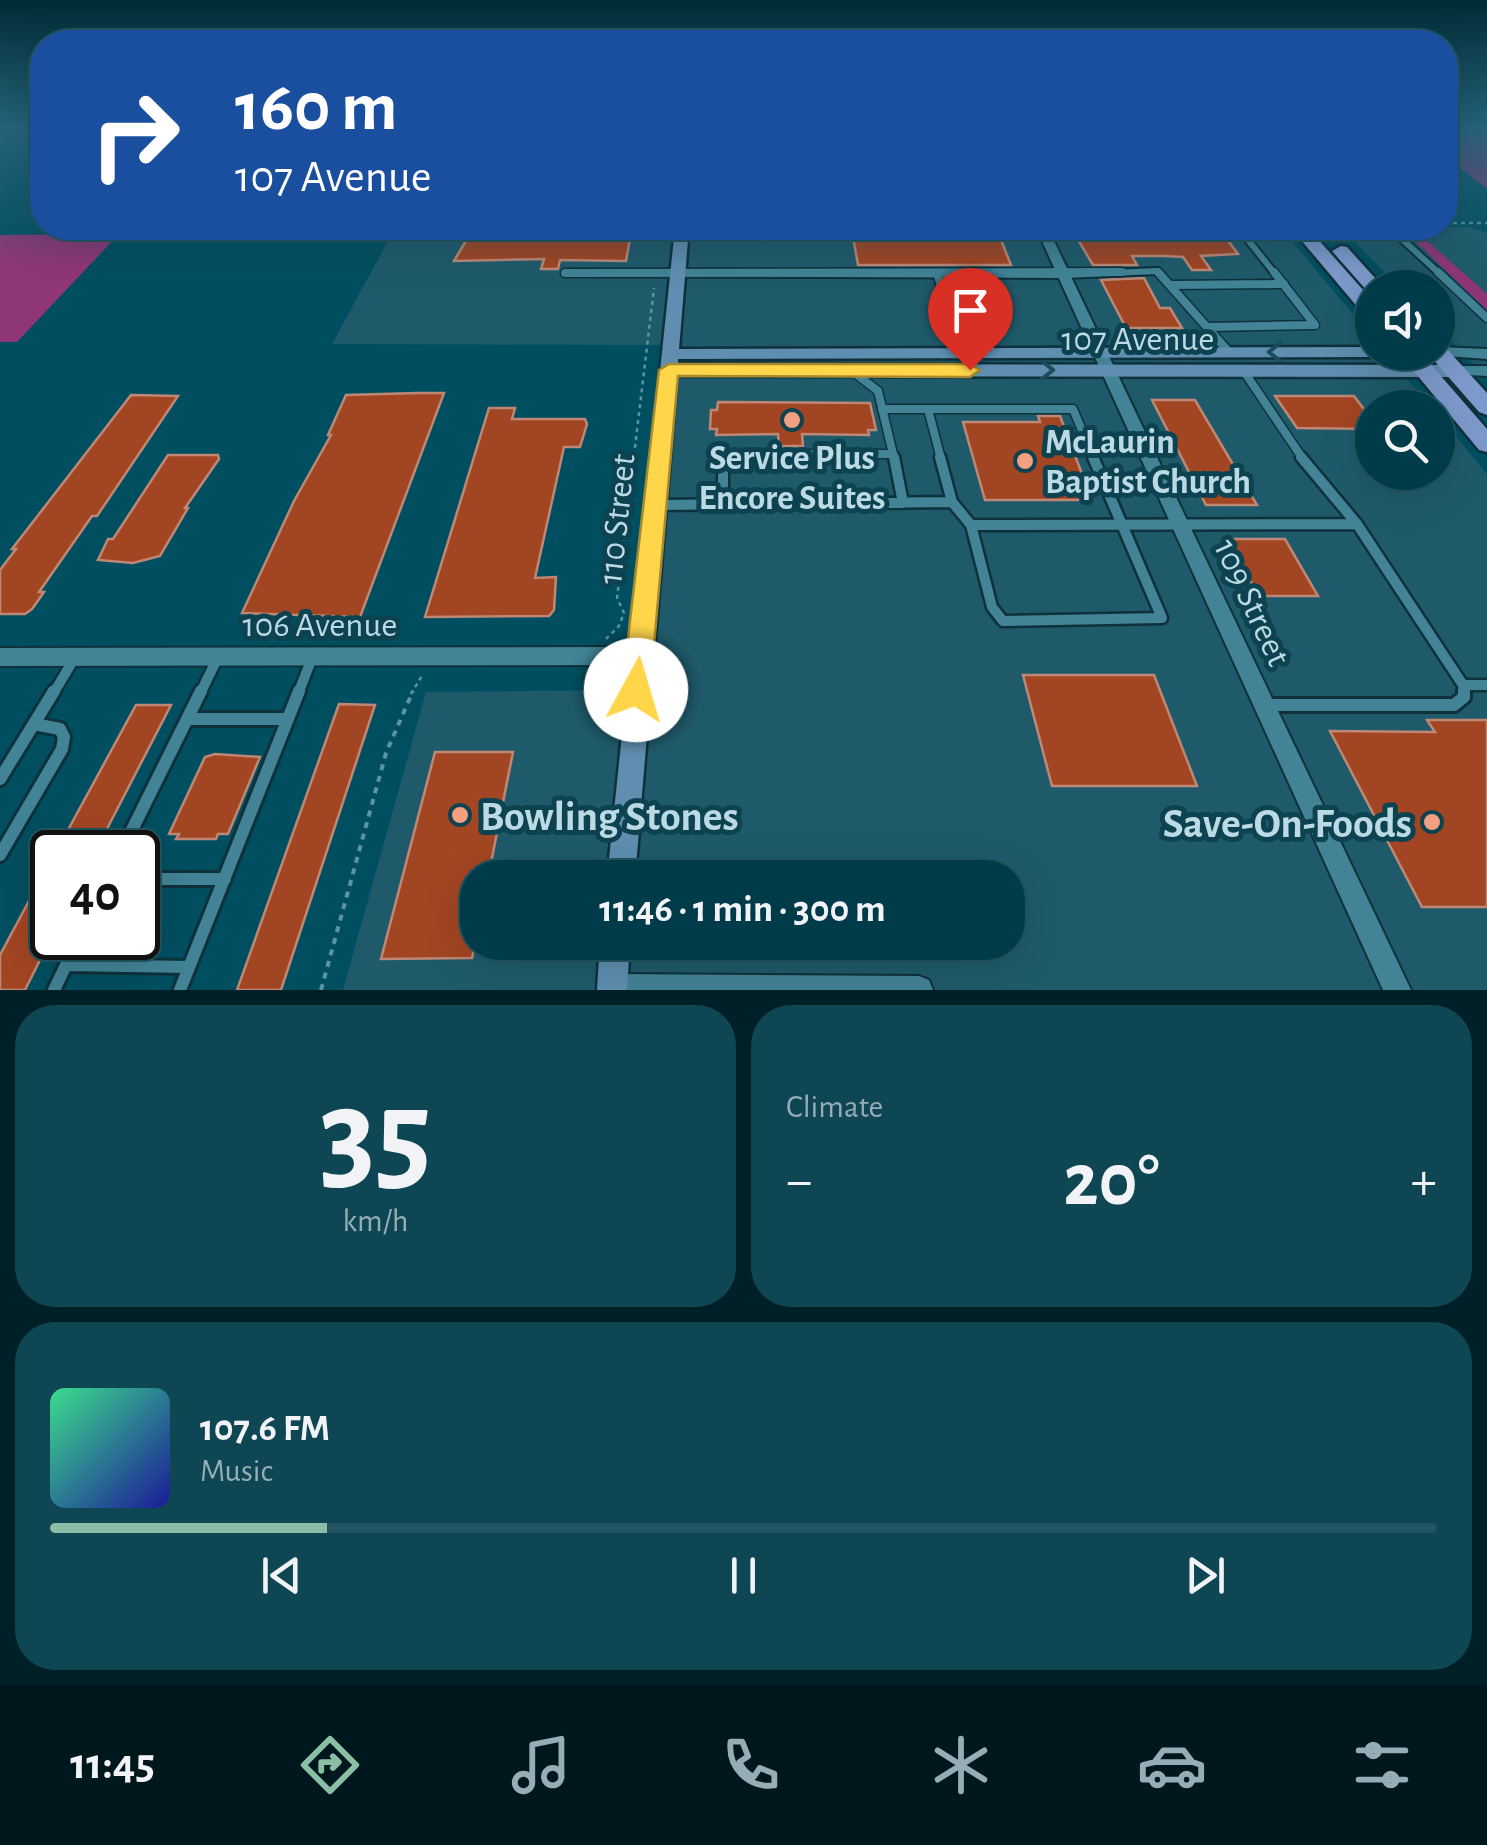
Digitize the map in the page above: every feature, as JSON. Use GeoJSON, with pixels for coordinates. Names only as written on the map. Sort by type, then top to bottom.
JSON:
{"type":"FeatureCollection","features":[{"type":"Feature","properties":{"kind":"main road","name":"110 Street"},"geometry":{"type":"LineString","coordinates":[[623,860],[681,240]]}},
{"type":"Feature","properties":{"kind":"main road"},"geometry":{"type":"LineString","coordinates":[[1309,240],[1355,293]]}},
{"type":"Feature","properties":{"kind":"main road"},"geometry":{"type":"LineString","coordinates":[[1330,240],[1359,270]]}},
{"type":"Feature","properties":{"kind":"main road","name":"107 Avenue"},"geometry":{"type":"LineString","coordinates":[[670,362],[959,352],[1243,370],[1355,362]]}},
{"type":"Feature","properties":{"kind":"main road","name":"107 Avenue"},"geometry":{"type":"LineString","coordinates":[[670,362],[893,370],[1228,352],[1355,352]]}},
{"type":"Feature","properties":{"kind":"main road"},"geometry":{"type":"LineString","coordinates":[[1442,370],[1487,444]]}},
{"type":"Feature","properties":{"kind":"main road"},"geometry":{"type":"LineString","coordinates":[[1455,371],[1487,407]]}},
{"type":"Feature","properties":{"kind":"main road"},"geometry":{"type":"LineString","coordinates":[[612,989],[614,960]]}},
{"type":"Feature","properties":{"kind":"street","name":"109 Street"},"geometry":{"type":"LineString","coordinates":[[1048,242],[1397,990]]}},
{"type":"Feature","properties":{"kind":"street","name":"107 Avenue"},"geometry":{"type":"LineString","coordinates":[[1455,356],[1487,354]]}},
{"type":"Feature","properties":{"kind":"street"},"geometry":{"type":"LineString","coordinates":[[1455,371],[1487,370]]}},
{"type":"Feature","properties":{"kind":"street","name":"106 Avenue"},"geometry":{"type":"LineString","coordinates":[[0,657],[640,656]]}},
{"type":"Feature","properties":{"kind":"street"},"geometry":{"type":"LineString","coordinates":[[612,989],[920,990]]}},
{"type":"Feature","properties":{"kind":"lane"},"geometry":{"type":"LineString","coordinates":[[1209,327],[1314,325],[1248,240]]}},
{"type":"Feature","properties":{"kind":"lane"},"geometry":{"type":"LineString","coordinates":[[1403,240],[1487,318]]}},
{"type":"Feature","properties":{"kind":"lane"},"geometry":{"type":"LineString","coordinates":[[565,273],[1064,276],[1157,270],[1228,352]]}},
{"type":"Feature","properties":{"kind":"lane"},"geometry":{"type":"LineString","coordinates":[[938,276],[959,352]]}},
{"type":"Feature","properties":{"kind":"lane"},"geometry":{"type":"LineString","coordinates":[[1170,285],[1284,284]]}},
{"type":"Feature","properties":{"kind":"lane"},"geometry":{"type":"LineString","coordinates":[[850,370],[878,391],[903,503]]}},
{"type":"Feature","properties":{"kind":"lane"},"geometry":{"type":"LineString","coordinates":[[878,391],[893,370]]}},
{"type":"Feature","properties":{"kind":"lane"},"geometry":{"type":"LineString","coordinates":[[1243,370],[1294,448],[1356,524],[1464,685],[1464,697],[1454,705],[1265,704]]}},
{"type":"Feature","properties":{"kind":"lane"},"geometry":{"type":"LineString","coordinates":[[882,409],[928,409],[1072,409],[1162,612],[1158,622],[1003,621],[992,607],[971,525],[952,502],[928,409]]}},
{"type":"Feature","properties":{"kind":"lane"},"geometry":{"type":"LineString","coordinates":[[723,504],[723,462],[730,456],[892,454]]}},
{"type":"Feature","properties":{"kind":"lane"},"geometry":{"type":"LineString","coordinates":[[656,505],[952,502]]}},
{"type":"Feature","properties":{"kind":"lane"},"geometry":{"type":"LineString","coordinates":[[971,525],[1356,524]]}},
{"type":"Feature","properties":{"kind":"lane"},"geometry":{"type":"LineString","coordinates":[[0,778],[75,657]]}},
{"type":"Feature","properties":{"kind":"lane"},"geometry":{"type":"LineString","coordinates":[[133,830],[218,657]]}},
{"type":"Feature","properties":{"kind":"lane"},"geometry":{"type":"LineString","coordinates":[[180,990],[312,657]]}},
{"type":"Feature","properties":{"kind":"lane"},"geometry":{"type":"LineString","coordinates":[[1464,685],[1487,685]]}},
{"type":"Feature","properties":{"kind":"lane"},"geometry":{"type":"LineString","coordinates":[[188,719],[288,719]]}},
{"type":"Feature","properties":{"kind":"lane"},"geometry":{"type":"LineString","coordinates":[[0,855],[62,750],[64,737],[60,729],[34,724]]}},
{"type":"Feature","properties":{"kind":"lane"},"geometry":{"type":"LineString","coordinates":[[160,879],[225,879]]}},
{"type":"Feature","properties":{"kind":"lane"},"geometry":{"type":"LineString","coordinates":[[54,990],[69,960]]}},
{"type":"Feature","properties":{"kind":"lane"},"geometry":{"type":"LineString","coordinates":[[66,965],[190,967]]}},
{"type":"Feature","properties":{"kind":"path"},"geometry":{"type":"LineString","coordinates":[[1458,223],[1487,224]]}},
{"type":"Feature","properties":{"kind":"path"},"geometry":{"type":"LineString","coordinates":[[624,613],[617,598],[656,276]]}},
{"type":"Feature","properties":{"kind":"path"},"geometry":{"type":"LineString","coordinates":[[320,990],[386,752],[403,708],[424,673]]}},
{"type":"Feature","properties":{"kind":"shaded area"},"geometry":{"type":"Polygon","coordinates":[[[1469,175],[1487,175],[1487,189],[1469,175]]]}},
{"type":"Feature","properties":{"kind":"shaded area"},"geometry":{"type":"Polygon","coordinates":[[[1458,227],[1487,233],[1487,378],[1455,345],[1455,270],[1382,270],[1353,240],[1458,240],[1458,227]]]}},
{"type":"Feature","properties":{"kind":"shaded area"},"geometry":{"type":"Polygon","coordinates":[[[0,235],[30,235],[30,240],[113,240],[17,342],[0,342],[0,235]]]}},
{"type":"Feature","properties":{"kind":"shaded area"},"geometry":{"type":"Polygon","coordinates":[[[389,240],[1291,240],[1355,317],[1355,370],[1399,370],[1417,390],[1355,390],[1355,490],[1455,490],[1455,435],[1487,474],[1487,990],[343,990],[426,692],[636,690],[670,345],[332,344],[389,240]]]}},
{"type":"Feature","properties":{"kind":"shaded area"},"geometry":{"type":"Polygon","coordinates":[[[1420,240],[1426,240],[1487,294],[1487,310],[1455,279],[1455,270],[1445,270],[1417,243],[1420,240]]]}},
{"type":"Feature","properties":{"kind":"building"},"geometry":{"type":"Polygon","coordinates":[[[466,240],[630,240],[626,261],[560,260],[558,269],[541,269],[544,259],[454,261],[466,240]]]}},
{"type":"Feature","properties":{"kind":"building"},"geometry":{"type":"Polygon","coordinates":[[[854,240],[1001,240],[1011,265],[858,265],[854,240]]]}},
{"type":"Feature","properties":{"kind":"building"},"geometry":{"type":"Polygon","coordinates":[[[1078,240],[1228,240],[1238,254],[1201,256],[1211,270],[1192,270],[1183,257],[1165,256],[1132,256],[1137,265],[1093,265],[1078,240]]]}},
{"type":"Feature","properties":{"kind":"building"},"geometry":{"type":"Polygon","coordinates":[[[1144,278],[1160,308],[1170,308],[1182,328],[1126,328],[1101,280],[1144,278]]]}},
{"type":"Feature","properties":{"kind":"building"},"geometry":{"type":"Polygon","coordinates":[[[444,393],[360,617],[242,613],[294,501],[331,435],[346,395],[444,393]]]}},
{"type":"Feature","properties":{"kind":"building"},"geometry":{"type":"Polygon","coordinates":[[[131,395],[178,396],[97,516],[92,516],[39,592],[44,592],[32,609],[25,614],[0,614],[0,570],[16,549],[12,549],[131,395]]]}},
{"type":"Feature","properties":{"kind":"building"},"geometry":{"type":"Polygon","coordinates":[[[1275,396],[1355,397],[1355,429],[1297,428],[1275,396]]]}},
{"type":"Feature","properties":{"kind":"building"},"geometry":{"type":"Polygon","coordinates":[[[1152,400],[1195,400],[1257,505],[1206,505],[1152,400]]]}},
{"type":"Feature","properties":{"kind":"building","name":"Service Plus Encore Suites"},"geometry":{"type":"Polygon","coordinates":[[[718,402],[870,403],[876,430],[868,430],[869,435],[802,434],[803,446],[779,446],[778,434],[716,435],[717,429],[710,429],[711,410],[717,410],[718,402]]]}},
{"type":"Feature","properties":{"kind":"building"},"geometry":{"type":"Polygon","coordinates":[[[489,408],[515,408],[512,419],[585,419],[587,424],[580,447],[564,447],[535,578],[556,577],[554,610],[549,616],[425,617],[489,408]]]}},
{"type":"Feature","properties":{"kind":"building","name":"McLaurin Baptist Church"},"geometry":{"type":"Polygon","coordinates":[[[1038,416],[1060,416],[1092,500],[985,500],[963,422],[1040,422],[1038,416]]]}},
{"type":"Feature","properties":{"kind":"building"},"geometry":{"type":"Polygon","coordinates":[[[168,455],[218,455],[219,459],[185,508],[160,556],[133,563],[98,560],[108,539],[113,539],[168,455]]]}},
{"type":"Feature","properties":{"kind":"building"},"geometry":{"type":"Polygon","coordinates":[[[1229,539],[1285,539],[1318,596],[1258,596],[1229,539]]]}},
{"type":"Feature","properties":{"kind":"building"},"geometry":{"type":"Polygon","coordinates":[[[1023,675],[1154,675],[1197,786],[1052,786],[1023,675]]]}},
{"type":"Feature","properties":{"kind":"building"},"geometry":{"type":"Polygon","coordinates":[[[339,704],[375,705],[281,990],[237,990],[339,704]]]}},
{"type":"Feature","properties":{"kind":"building"},"geometry":{"type":"Polygon","coordinates":[[[136,705],[171,705],[106,830],[68,830],[136,705]]]}},
{"type":"Feature","properties":{"kind":"building","name":"Save-On-Foods"},"geometry":{"type":"Polygon","coordinates":[[[1427,720],[1487,720],[1487,907],[1422,907],[1330,731],[1435,732],[1427,720]]]}},
{"type":"Feature","properties":{"kind":"building","name":"Bowling Stones"},"geometry":{"type":"Polygon","coordinates":[[[435,752],[513,752],[492,860],[460,860],[460,958],[381,959],[435,752]]]}},
{"type":"Feature","properties":{"kind":"building"},"geometry":{"type":"Polygon","coordinates":[[[205,757],[260,757],[228,834],[218,834],[216,839],[176,839],[179,834],[169,834],[205,757]]]}},
{"type":"Feature","properties":{"kind":"building"},"geometry":{"type":"Polygon","coordinates":[[[30,899],[30,960],[40,960],[25,990],[0,990],[0,955],[30,899]]]}},
{"type":"Feature","properties":{"kind":"place","name":"Service Plus Encore Suites"},"geometry":{"type":"Point","coordinates":[792,420]}},
{"type":"Feature","properties":{"kind":"place","name":"McLaurin Baptist Church"},"geometry":{"type":"Point","coordinates":[1025,461]}},
{"type":"Feature","properties":{"kind":"place","name":"Bowling Stones"},"geometry":{"type":"Point","coordinates":[460,815]}},
{"type":"Feature","properties":{"kind":"place","name":"Save-On-Foods"},"geometry":{"type":"Point","coordinates":[1432,822]}},
{"type":"Feature","properties":{"kind":"route"},"geometry":{"type":"LineString","coordinates":[[636,690],[669,370],[970,370]]}}]}
